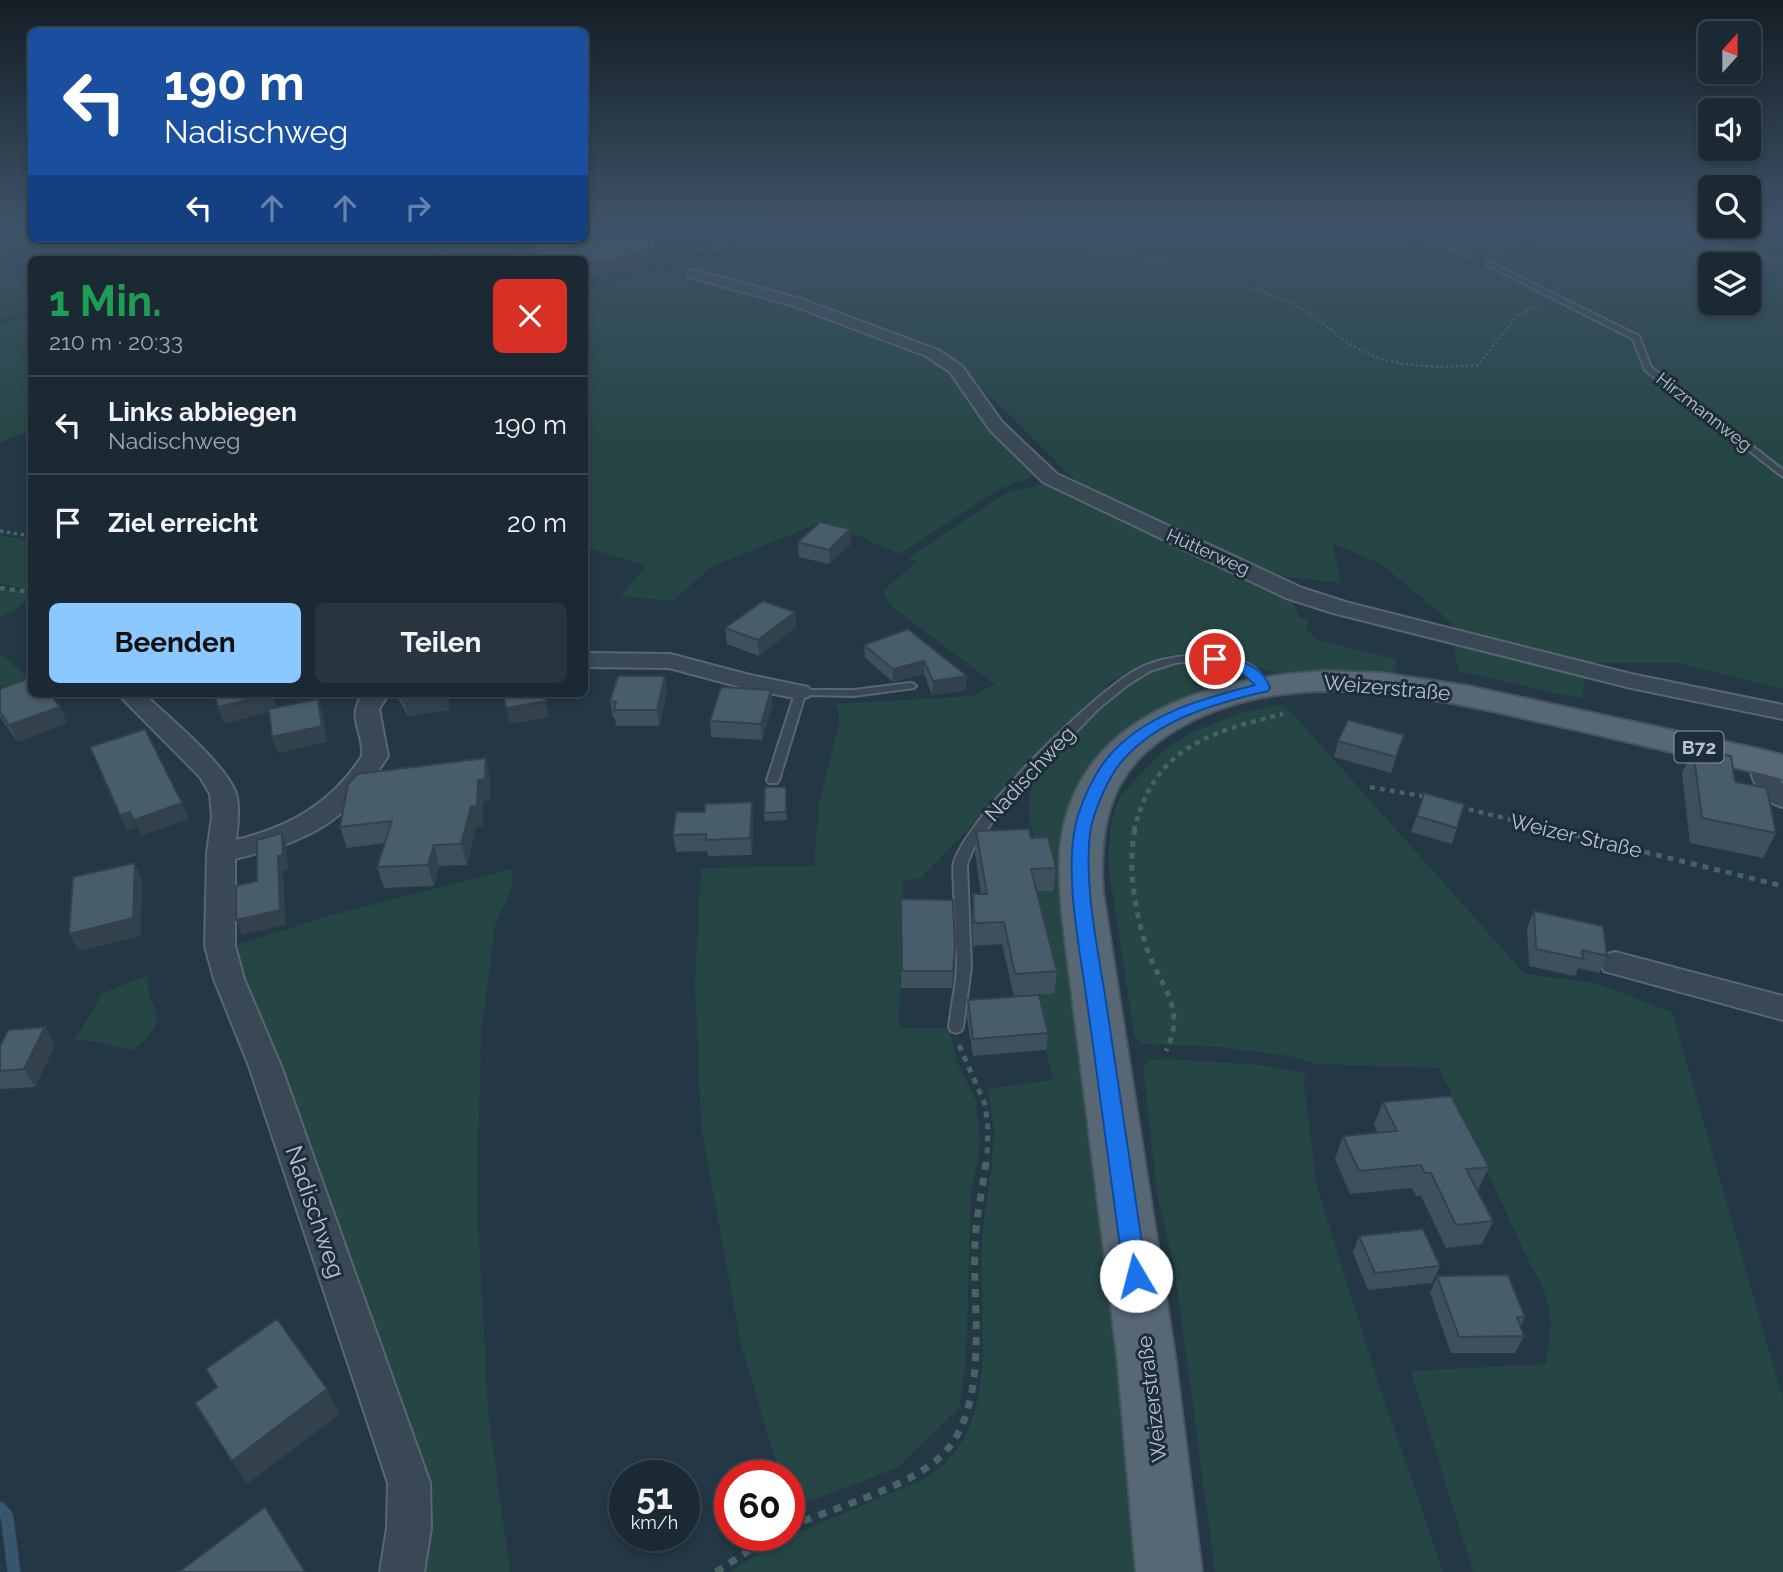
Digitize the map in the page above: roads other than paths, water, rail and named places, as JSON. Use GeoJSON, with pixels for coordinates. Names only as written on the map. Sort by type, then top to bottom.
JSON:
{"type":"FeatureCollection","features":[{"type":"Feature","properties":{"kind":"main road","name":"Weizerstraße"},"geometry":{"type":"LineString","coordinates":[[1170,1572],[1148,1357],[1087,934],[1080,858],[1082,831],[1090,803],[1115,759],[1146,732],[1202,703],[1269,694],[1322,681],[1412,688],[1497,703],[1773,765]]}},
{"type":"Feature","properties":{"kind":"street","name":"Hütterweg"},"geometry":{"type":"LineString","coordinates":[[783,298],[932,353],[956,369],[996,425],[1050,478],[1294,593],[1341,608],[1618,678],[1783,712]]}},
{"type":"Feature","properties":{"kind":"street"},"geometry":{"type":"LineString","coordinates":[[588,660],[670,661],[748,682],[800,692]]}},
{"type":"Feature","properties":{"kind":"street","name":"Nadischweg"},"geometry":{"type":"LineString","coordinates":[[132,697],[210,772],[219,784],[225,817],[221,853],[220,946],[229,979],[265,1066],[409,1483],[411,1514],[408,1548],[402,1572]]}},
{"type":"Feature","properties":{"kind":"street"},"geometry":{"type":"LineString","coordinates":[[221,853],[285,837],[320,820],[335,808],[375,756],[377,749],[365,712],[374,697]]}},
{"type":"Feature","properties":{"kind":"street"},"geometry":{"type":"LineString","coordinates":[[1773,765],[1765,781],[1783,799]]}},
{"type":"Feature","properties":{"kind":"street"},"geometry":{"type":"LineString","coordinates":[[1615,963],[1783,1008]]}},
{"type":"Feature","properties":{"kind":"lane","name":"Hirzmannweg"},"geometry":{"type":"LineString","coordinates":[[1556,298],[1636,338],[1648,368],[1783,474]]}},
{"type":"Feature","properties":{"kind":"lane","name":"Nadischweg"},"geometry":{"type":"LineString","coordinates":[[956,1027],[964,968],[960,864],[963,853],[984,822],[1094,707],[1113,690],[1147,668],[1175,659],[1203,657],[1236,663],[1269,694]]}},
{"type":"Feature","properties":{"kind":"lane"},"geometry":{"type":"LineString","coordinates":[[773,780],[800,692],[853,693],[911,687]]}},
{"type":"Feature","properties":{"kind":"waterway"},"geometry":{"type":"LineString","coordinates":[[0,1508],[7,1516],[14,1572]]}}]}
